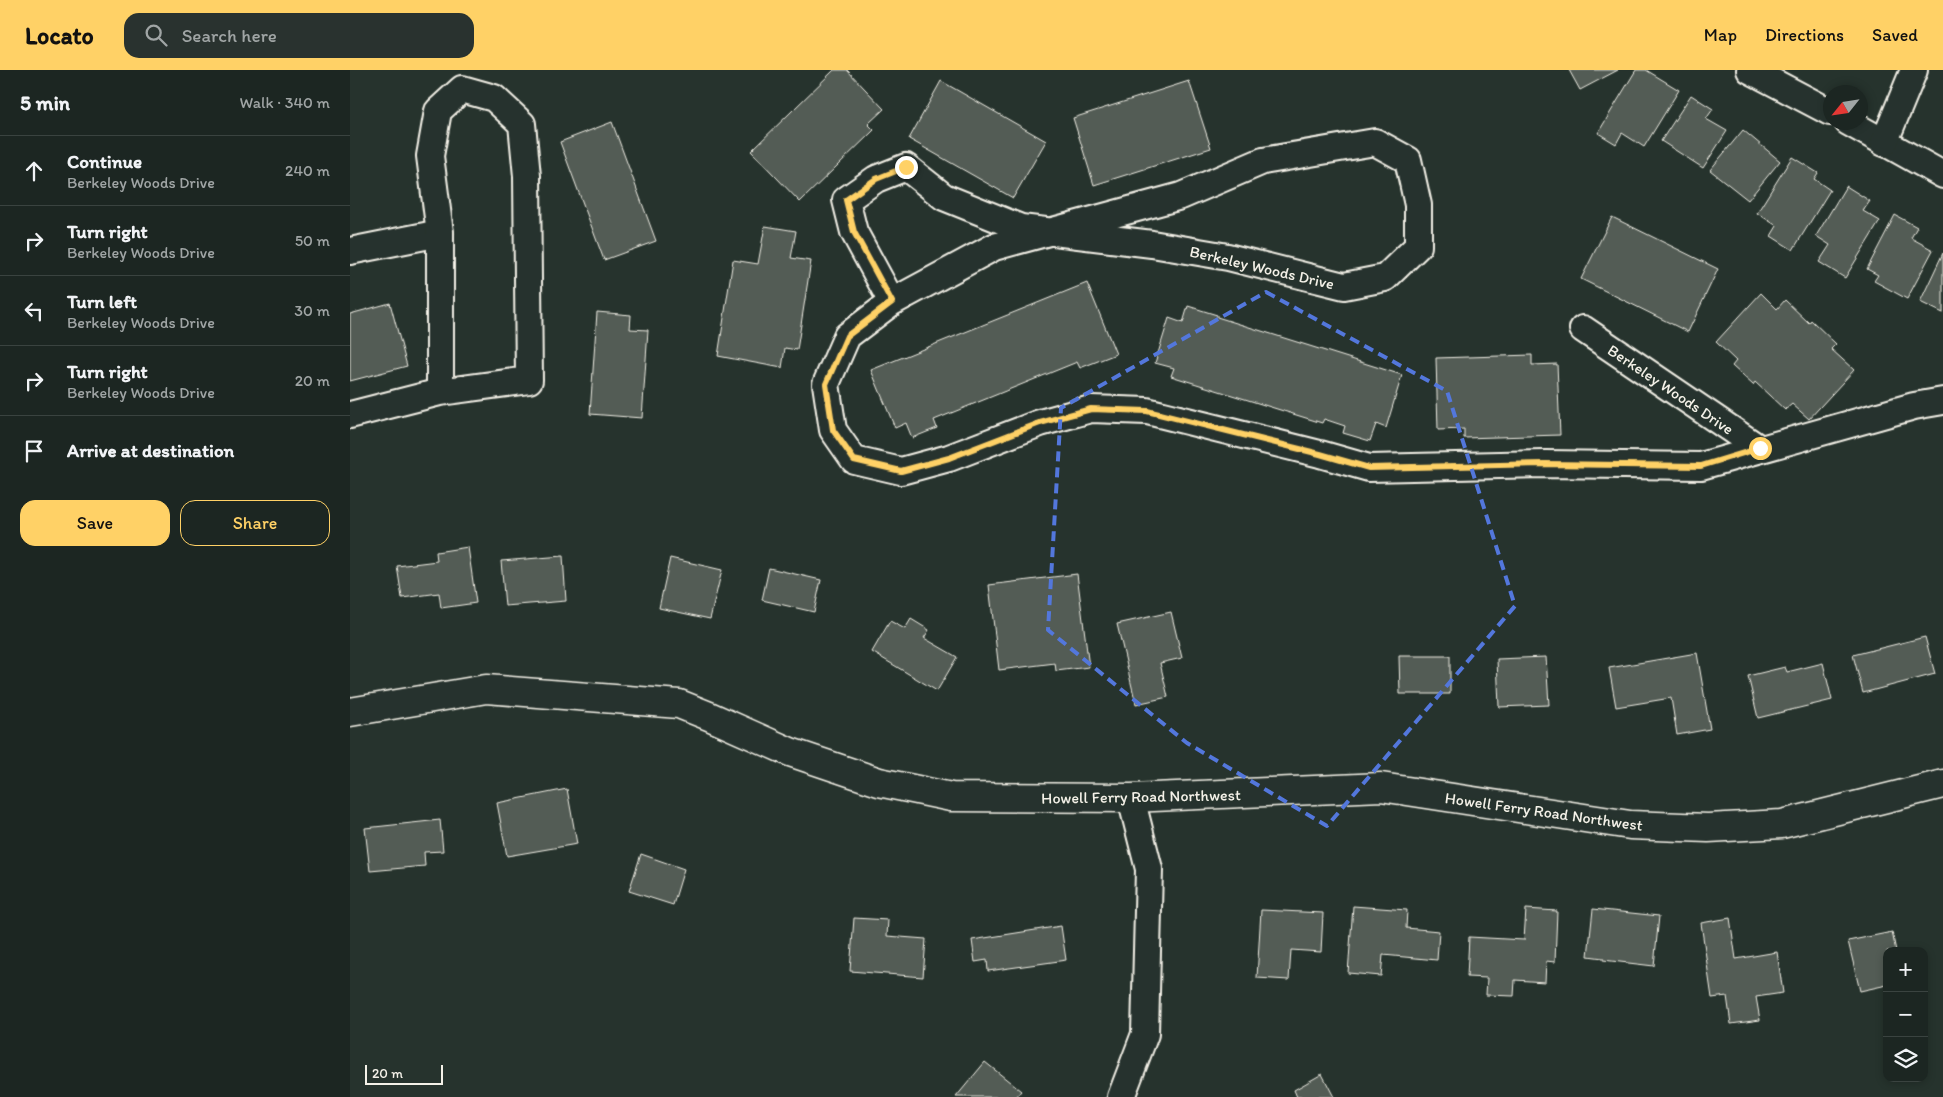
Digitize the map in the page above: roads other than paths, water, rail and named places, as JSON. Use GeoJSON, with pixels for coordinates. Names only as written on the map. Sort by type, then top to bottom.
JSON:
{"type":"FeatureCollection","features":[{"type":"Feature","properties":{"kind":"street"},"geometry":{"type":"LineString","coordinates":[[1750,70],[1823,108]]}},
{"type":"Feature","properties":{"kind":"street"},"geometry":{"type":"LineString","coordinates":[[1884,143],[1914,70]]}},
{"type":"Feature","properties":{"kind":"street"},"geometry":{"type":"LineString","coordinates":[[350,415],[440,392],[529,380],[527,176],[522,124],[494,98],[462,88],[438,111],[430,156],[440,233],[440,392]]}},
{"type":"Feature","properties":{"kind":"street"},"geometry":{"type":"LineString","coordinates":[[1862,130],[1943,174]]}},
{"type":"Feature","properties":{"kind":"street","name":"Berkeley Woods Drive"},"geometry":{"type":"LineString","coordinates":[[892,302],[854,232],[846,200],[876,179],[906,167],[944,197],[1021,228],[1051,232],[1152,244],[1228,258],[1344,286],[1385,278],[1418,246],[1418,204],[1408,160],[1375,142],[1263,162],[1181,196],[1051,232],[994,247],[892,302],[847,336],[826,384],[833,430],[854,460],[901,471],[949,458],[1040,423],[1091,409],[1147,411],[1369,468],[1545,464],[1701,466],[1914,406],[1943,401]]}},
{"type":"Feature","properties":{"kind":"street"},"geometry":{"type":"LineString","coordinates":[[350,251],[440,233]]}},
{"type":"Feature","properties":{"kind":"street","name":"Berkeley Woods Drive"},"geometry":{"type":"LineString","coordinates":[[1583,329],[1760,448]]}},
{"type":"Feature","properties":{"kind":"street","name":"Howell Ferry Road Northwest"},"geometry":{"type":"LineString","coordinates":[[350,712],[486,689],[679,704],[790,752],[879,782],[951,797],[1131,798],[1381,787],[1630,825],[1708,828],[1782,824],[1943,784]]}},
{"type":"Feature","properties":{"kind":"street"},"geometry":{"type":"LineString","coordinates":[[1121,1097],[1145,1034],[1149,869],[1131,798]]}}]}
